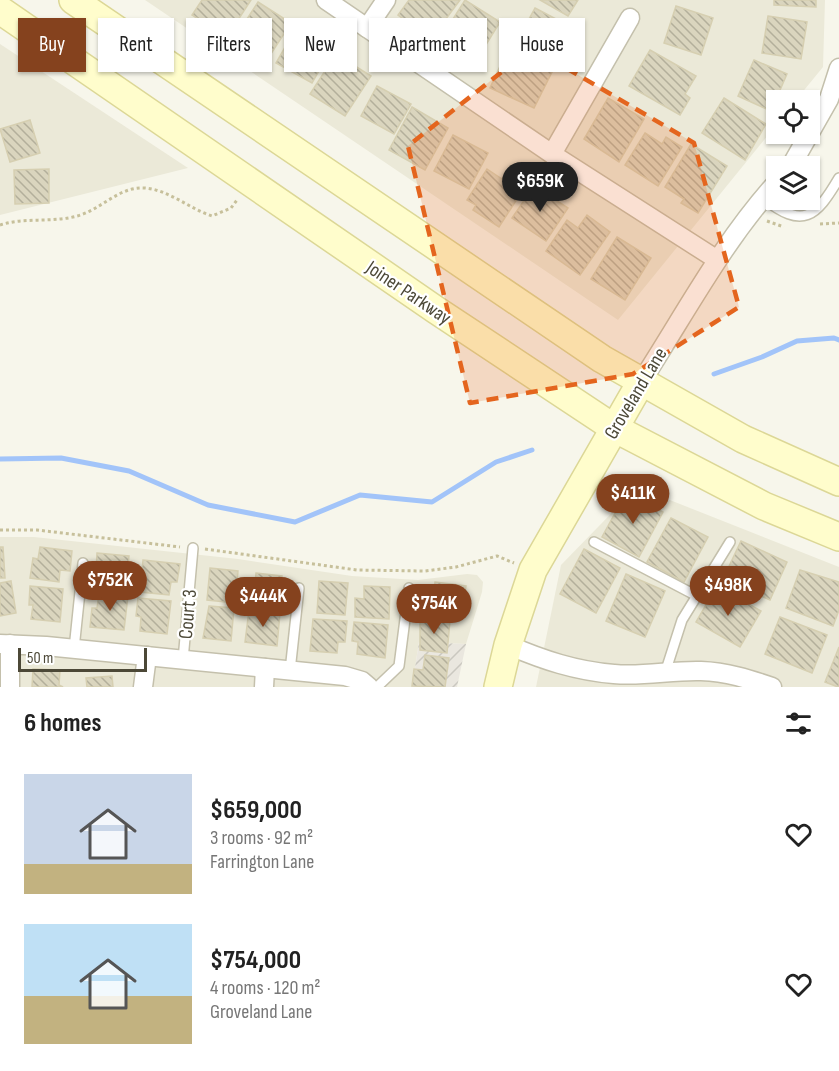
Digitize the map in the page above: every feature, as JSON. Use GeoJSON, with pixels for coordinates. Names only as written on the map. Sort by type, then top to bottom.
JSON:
{"type":"FeatureCollection","features":[{"type":"Feature","properties":{"kind":"main road"},"geometry":{"type":"LineString","coordinates":[[73,0],[602,359],[743,439],[839,482]]}},
{"type":"Feature","properties":{"kind":"main road","name":"Joiner Parkway"},"geometry":{"type":"LineString","coordinates":[[0,10],[249,182],[614,428],[764,506],[839,537]]}},
{"type":"Feature","properties":{"kind":"main road","name":"Groveland Lane"},"geometry":{"type":"LineString","coordinates":[[498,687],[508,645],[533,570],[641,382]]}},
{"type":"Feature","properties":{"kind":"street"},"geometry":{"type":"LineString","coordinates":[[327,0],[552,154],[716,259]]}},
{"type":"Feature","properties":{"kind":"street"},"geometry":{"type":"LineString","coordinates":[[367,28],[386,0]]}},
{"type":"Feature","properties":{"kind":"street"},"geometry":{"type":"LineString","coordinates":[[552,154],[630,18]]}},
{"type":"Feature","properties":{"kind":"street"},"geometry":{"type":"LineString","coordinates":[[796,156],[829,99],[839,68]]}},
{"type":"Feature","properties":{"kind":"street","name":"Groveland Lane"},"geometry":{"type":"LineString","coordinates":[[641,382],[716,259],[766,195]]}},
{"type":"Feature","properties":{"kind":"street"},"geometry":{"type":"LineString","coordinates":[[10,687],[5,644],[345,676],[362,681],[369,687]]}},
{"type":"Feature","properties":{"kind":"street"},"geometry":{"type":"LineString","coordinates":[[508,645],[545,660],[576,669],[662,680],[700,670],[730,673],[772,687]]}},
{"type":"Feature","properties":{"kind":"street"},"geometry":{"type":"LineString","coordinates":[[143,687],[147,656]]}},
{"type":"Feature","properties":{"kind":"street"},"geometry":{"type":"LineString","coordinates":[[264,687],[265,668]]}},
{"type":"Feature","properties":{"kind":"lane"},"geometry":{"type":"LineString","coordinates":[[763,198],[790,215],[813,213],[824,204],[839,178]]}},
{"type":"Feature","properties":{"kind":"lane"},"geometry":{"type":"LineString","coordinates":[[594,542],[697,596]]}},
{"type":"Feature","properties":{"kind":"lane"},"geometry":{"type":"LineString","coordinates":[[662,680],[682,620],[730,542]]}},
{"type":"Feature","properties":{"kind":"lane","name":"Court 3"},"geometry":{"type":"LineString","coordinates":[[183,660],[193,548]]}},
{"type":"Feature","properties":{"kind":"lane"},"geometry":{"type":"LineString","coordinates":[[74,649],[83,563]]}},
{"type":"Feature","properties":{"kind":"lane"},"geometry":{"type":"LineString","coordinates":[[291,671],[299,588]]}},
{"type":"Feature","properties":{"kind":"lane"},"geometry":{"type":"LineString","coordinates":[[377,687],[399,666],[409,588]]}},
{"type":"Feature","properties":{"kind":"path"},"geometry":{"type":"LineString","coordinates":[[0,225],[16,220],[77,216],[115,195],[144,188],[166,194],[195,210],[212,216],[231,208],[249,182]]}},
{"type":"Feature","properties":{"kind":"path"},"geometry":{"type":"LineString","coordinates":[[0,530],[37,531],[193,548],[357,570],[426,571],[456,567],[497,556],[533,570]]}},
{"type":"Feature","properties":{"kind":"highlighted area"},"geometry":{"type":"Polygon","coordinates":[[[532,48],[694,143],[739,307],[633,374],[470,403],[408,146],[532,48]]]}},
{"type":"Feature","properties":{"kind":"shaded area"},"geometry":{"type":"Polygon","coordinates":[[[145,0],[825,0],[823,67],[804,90],[766,90],[766,138],[618,320],[251,72],[272,72],[272,18],[186,18],[186,28],[145,0]]]}},
{"type":"Feature","properties":{"kind":"shaded area"},"geometry":{"type":"Polygon","coordinates":[[[0,44],[18,56],[18,72],[42,72],[188,168],[0,215],[0,44]]]}},
{"type":"Feature","properties":{"kind":"shaded area"},"geometry":{"type":"Polygon","coordinates":[[[637,487],[839,567],[839,687],[536,687],[561,565],[637,487]]]}},
{"type":"Feature","properties":{"kind":"shaded area"},"geometry":{"type":"Polygon","coordinates":[[[0,537],[34,537],[238,559],[352,576],[418,580],[467,574],[477,575],[483,582],[482,592],[466,644],[419,642],[412,687],[0,687],[0,537]]]}},
{"type":"Feature","properties":{"kind":"shaded area"},"geometry":{"type":"Polygon","coordinates":[[[419,642],[466,644],[457,687],[412,687],[419,642]]]}},
{"type":"Feature","properties":{"kind":"building"},"geometry":{"type":"Polygon","coordinates":[[[202,0],[251,0],[239,18],[197,18],[192,15],[202,0]]]}},
{"type":"Feature","properties":{"kind":"building"},"geometry":{"type":"Polygon","coordinates":[[[409,0],[460,0],[447,18],[402,18],[398,15],[409,0]]]}},
{"type":"Feature","properties":{"kind":"building"},"geometry":{"type":"Polygon","coordinates":[[[465,0],[499,21],[499,24],[487,43],[487,18],[454,18],[465,0]]]}},
{"type":"Feature","properties":{"kind":"building"},"geometry":{"type":"Polygon","coordinates":[[[540,0],[578,0],[568,16],[540,0]]]}},
{"type":"Feature","properties":{"kind":"building"},"geometry":{"type":"Polygon","coordinates":[[[774,0],[816,0],[816,7],[774,5],[774,0]]]}},
{"type":"Feature","properties":{"kind":"building"},"geometry":{"type":"Polygon","coordinates":[[[258,2],[284,19],[284,34],[272,52],[272,18],[248,18],[258,2]]]}},
{"type":"Feature","properties":{"kind":"building"},"geometry":{"type":"Polygon","coordinates":[[[676,6],[713,18],[701,55],[664,43],[676,6]]]}},
{"type":"Feature","properties":{"kind":"building"},"geometry":{"type":"Polygon","coordinates":[[[535,8],[554,18],[530,18],[535,8]]]}},
{"type":"Feature","properties":{"kind":"building"},"geometry":{"type":"Polygon","coordinates":[[[768,16],[807,22],[801,59],[762,53],[768,16]]]}},
{"type":"Feature","properties":{"kind":"building"},"geometry":{"type":"Polygon","coordinates":[[[284,49],[284,67],[276,63],[284,49]]]}},
{"type":"Feature","properties":{"kind":"building"},"geometry":{"type":"Polygon","coordinates":[[[650,50],[696,76],[685,94],[690,98],[680,115],[629,86],[650,50]]]}},
{"type":"Feature","properties":{"kind":"building"},"geometry":{"type":"Polygon","coordinates":[[[754,60],[787,74],[780,90],[766,90],[766,109],[738,96],[754,60]]]}},
{"type":"Feature","properties":{"kind":"building"},"geometry":{"type":"Polygon","coordinates":[[[357,67],[371,76],[345,116],[310,94],[324,72],[357,72],[357,67]]]}},
{"type":"Feature","properties":{"kind":"building"},"geometry":{"type":"Polygon","coordinates":[[[499,68],[499,72],[552,72],[534,108],[490,88],[499,68]]]}},
{"type":"Feature","properties":{"kind":"building"},"geometry":{"type":"Polygon","coordinates":[[[292,72],[318,72],[312,83],[292,72]]]}},
{"type":"Feature","properties":{"kind":"building"},"geometry":{"type":"Polygon","coordinates":[[[377,86],[411,104],[394,134],[361,116],[377,86]]]}},
{"type":"Feature","properties":{"kind":"building"},"geometry":{"type":"Polygon","coordinates":[[[608,98],[644,119],[619,162],[584,139],[608,98]]]}},
{"type":"Feature","properties":{"kind":"building"},"geometry":{"type":"Polygon","coordinates":[[[724,98],[766,124],[745,160],[702,133],[724,98]]]}},
{"type":"Feature","properties":{"kind":"building"},"geometry":{"type":"Polygon","coordinates":[[[412,107],[448,128],[425,170],[389,150],[412,107]]]}},
{"type":"Feature","properties":{"kind":"building"},"geometry":{"type":"Polygon","coordinates":[[[30,120],[40,153],[10,162],[0,129],[30,120]]]}},
{"type":"Feature","properties":{"kind":"building"},"geometry":{"type":"Polygon","coordinates":[[[645,133],[662,144],[666,137],[682,147],[658,186],[625,165],[645,133]]]}},
{"type":"Feature","properties":{"kind":"building"},"geometry":{"type":"Polygon","coordinates":[[[453,135],[488,153],[469,189],[434,171],[453,135]]]}},
{"type":"Feature","properties":{"kind":"building"},"geometry":{"type":"Polygon","coordinates":[[[691,144],[727,166],[698,213],[681,203],[684,199],[665,187],[691,144]]]}},
{"type":"Feature","properties":{"kind":"building"},"geometry":{"type":"Polygon","coordinates":[[[49,169],[49,203],[15,204],[14,170],[49,169]]]}},
{"type":"Feature","properties":{"kind":"building"},"geometry":{"type":"Polygon","coordinates":[[[487,169],[502,179],[508,169],[528,182],[499,227],[473,210],[476,205],[467,200],[487,169]]]}},
{"type":"Feature","properties":{"kind":"building"},"geometry":{"type":"Polygon","coordinates":[[[534,186],[568,208],[546,241],[512,218],[534,186]]]}},
{"type":"Feature","properties":{"kind":"building"},"geometry":{"type":"Polygon","coordinates":[[[587,215],[610,232],[580,275],[546,251],[567,220],[578,228],[587,215]]]}},
{"type":"Feature","properties":{"kind":"building"},"geometry":{"type":"Polygon","coordinates":[[[617,237],[651,258],[625,300],[591,279],[617,237]]]}},
{"type":"Feature","properties":{"kind":"building"},"geometry":{"type":"Polygon","coordinates":[[[626,493],[663,512],[639,557],[602,537],[626,493]]]}},
{"type":"Feature","properties":{"kind":"building"},"geometry":{"type":"Polygon","coordinates":[[[671,518],[708,537],[684,582],[647,562],[671,518]]]}},
{"type":"Feature","properties":{"kind":"building"},"geometry":{"type":"Polygon","coordinates":[[[741,541],[787,562],[770,600],[723,579],[741,541]]]}},
{"type":"Feature","properties":{"kind":"building"},"geometry":{"type":"Polygon","coordinates":[[[0,547],[3,547],[5,578],[0,578],[0,547]]]}},
{"type":"Feature","properties":{"kind":"building"},"geometry":{"type":"Polygon","coordinates":[[[40,547],[72,551],[70,571],[60,570],[59,582],[30,578],[33,558],[38,559],[40,547]]]}},
{"type":"Feature","properties":{"kind":"building"},"geometry":{"type":"Polygon","coordinates":[[[584,549],[620,568],[596,613],[560,594],[584,549]]]}},
{"type":"Feature","properties":{"kind":"building"},"geometry":{"type":"Polygon","coordinates":[[[97,553],[129,556],[126,589],[99,587],[101,572],[96,572],[97,553]]]}},
{"type":"Feature","properties":{"kind":"building"},"geometry":{"type":"Polygon","coordinates":[[[143,560],[180,564],[177,582],[171,582],[169,595],[140,592],[143,560]]]}},
{"type":"Feature","properties":{"kind":"building"},"geometry":{"type":"Polygon","coordinates":[[[210,568],[238,571],[235,603],[207,600],[210,568]]]}},
{"type":"Feature","properties":{"kind":"building"},"geometry":{"type":"Polygon","coordinates":[[[800,570],[839,582],[839,610],[833,626],[786,608],[800,570]]]}},
{"type":"Feature","properties":{"kind":"building"},"geometry":{"type":"Polygon","coordinates":[[[256,573],[282,576],[279,608],[253,605],[256,573]]]}},
{"type":"Feature","properties":{"kind":"building"},"geometry":{"type":"Polygon","coordinates":[[[626,574],[665,591],[645,637],[606,621],[626,574]]]}},
{"type":"Feature","properties":{"kind":"building"},"geometry":{"type":"Polygon","coordinates":[[[11,581],[16,613],[0,616],[0,583],[11,581]]]}},
{"type":"Feature","properties":{"kind":"building"},"geometry":{"type":"Polygon","coordinates":[[[319,581],[348,583],[345,615],[317,613],[319,581]]]}},
{"type":"Feature","properties":{"kind":"building"},"geometry":{"type":"Polygon","coordinates":[[[435,582],[466,586],[462,617],[432,614],[435,582]]]}},
{"type":"Feature","properties":{"kind":"building"},"geometry":{"type":"Polygon","coordinates":[[[30,586],[63,589],[60,622],[31,619],[33,605],[29,605],[30,586]]]}},
{"type":"Feature","properties":{"kind":"building"},"geometry":{"type":"Polygon","coordinates":[[[364,586],[390,587],[389,619],[355,617],[355,598],[364,599],[364,586]]]}},
{"type":"Feature","properties":{"kind":"building"},"geometry":{"type":"Polygon","coordinates":[[[717,586],[761,611],[740,647],[696,622],[717,586]]]}},
{"type":"Feature","properties":{"kind":"building"},"geometry":{"type":"Polygon","coordinates":[[[99,593],[128,596],[124,630],[90,627],[92,608],[97,608],[99,593]]]}},
{"type":"Feature","properties":{"kind":"building"},"geometry":{"type":"Polygon","coordinates":[[[138,598],[171,601],[167,634],[140,631],[141,617],[136,616],[138,598]]]}},
{"type":"Feature","properties":{"kind":"building"},"geometry":{"type":"Polygon","coordinates":[[[209,606],[234,608],[231,641],[203,638],[209,606]]]}},
{"type":"Feature","properties":{"kind":"building"},"geometry":{"type":"Polygon","coordinates":[[[249,610],[280,613],[277,646],[245,642],[249,610]]]}},
{"type":"Feature","properties":{"kind":"building"},"geometry":{"type":"Polygon","coordinates":[[[780,617],[827,635],[812,673],[765,654],[780,617]]]}},
{"type":"Feature","properties":{"kind":"building"},"geometry":{"type":"Polygon","coordinates":[[[420,618],[450,621],[447,653],[420,650],[420,618]]]}},
{"type":"Feature","properties":{"kind":"building"},"geometry":{"type":"Polygon","coordinates":[[[313,619],[347,621],[345,642],[338,642],[337,653],[310,651],[313,619]]]}},
{"type":"Feature","properties":{"kind":"building"},"geometry":{"type":"Polygon","coordinates":[[[354,622],[388,625],[385,658],[357,654],[358,642],[352,641],[354,622]]]}},
{"type":"Feature","properties":{"kind":"building"},"geometry":{"type":"Polygon","coordinates":[[[839,647],[839,687],[838,687],[825,682],[839,647]]]}},
{"type":"Feature","properties":{"kind":"building"},"geometry":{"type":"Polygon","coordinates":[[[425,655],[449,658],[445,687],[412,686],[414,669],[423,670],[425,655]]]}},
{"type":"Feature","properties":{"kind":"building"},"geometry":{"type":"Polygon","coordinates":[[[33,669],[60,670],[59,685],[63,687],[32,687],[33,669]]]}},
{"type":"Feature","properties":{"kind":"building"},"geometry":{"type":"Polygon","coordinates":[[[112,676],[113,687],[87,687],[86,678],[112,676]]]}},
{"type":"Feature","properties":{"kind":"waterway"},"geometry":{"type":"LineString","coordinates":[[714,374],[762,357],[797,341],[834,338],[839,340]]}},
{"type":"Feature","properties":{"kind":"waterway"},"geometry":{"type":"LineString","coordinates":[[0,459],[61,458],[129,471],[208,505],[295,522],[360,495],[432,502],[496,462],[532,450]]}}]}
